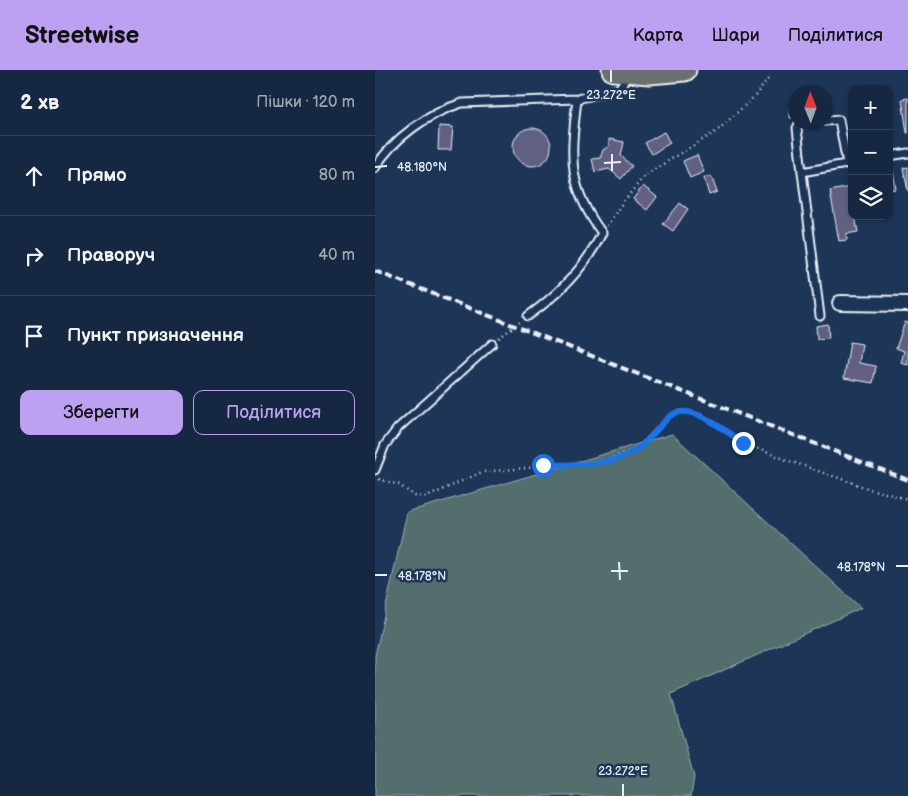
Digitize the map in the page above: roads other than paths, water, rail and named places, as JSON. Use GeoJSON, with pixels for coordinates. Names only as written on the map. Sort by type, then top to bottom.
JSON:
{"type":"FeatureCollection","features":[{"type":"Feature","properties":{"kind":"main road"},"geometry":{"type":"LineString","coordinates":[[621,71],[664,73],[685,70]]}},
{"type":"Feature","properties":{"kind":"street"},"geometry":{"type":"LineString","coordinates":[[840,303],[908,304]]}},
{"type":"Feature","properties":{"kind":"lane"},"geometry":{"type":"LineString","coordinates":[[375,168],[391,146],[403,136],[454,106],[462,103],[577,99],[619,89],[621,71]]}},
{"type":"Feature","properties":{"kind":"lane"},"geometry":{"type":"LineString","coordinates":[[528,316],[562,288],[580,268],[593,251],[602,233],[586,212],[575,180],[572,150],[577,99]]}},
{"type":"Feature","properties":{"kind":"lane"},"geometry":{"type":"LineString","coordinates":[[833,120],[839,120],[848,156]]}},
{"type":"Feature","properties":{"kind":"lane"},"geometry":{"type":"LineString","coordinates":[[797,130],[820,316]]}},
{"type":"Feature","properties":{"kind":"lane"},"geometry":{"type":"LineString","coordinates":[[893,155],[908,153]]}},
{"type":"Feature","properties":{"kind":"lane"},"geometry":{"type":"LineString","coordinates":[[802,172],[848,164]]}},
{"type":"Feature","properties":{"kind":"lane"},"geometry":{"type":"LineString","coordinates":[[375,470],[385,445],[398,428],[492,344]]}},
{"type":"Feature","properties":{"kind":"railway"},"geometry":{"type":"LineString","coordinates":[[375,271],[908,480]]}}]}
